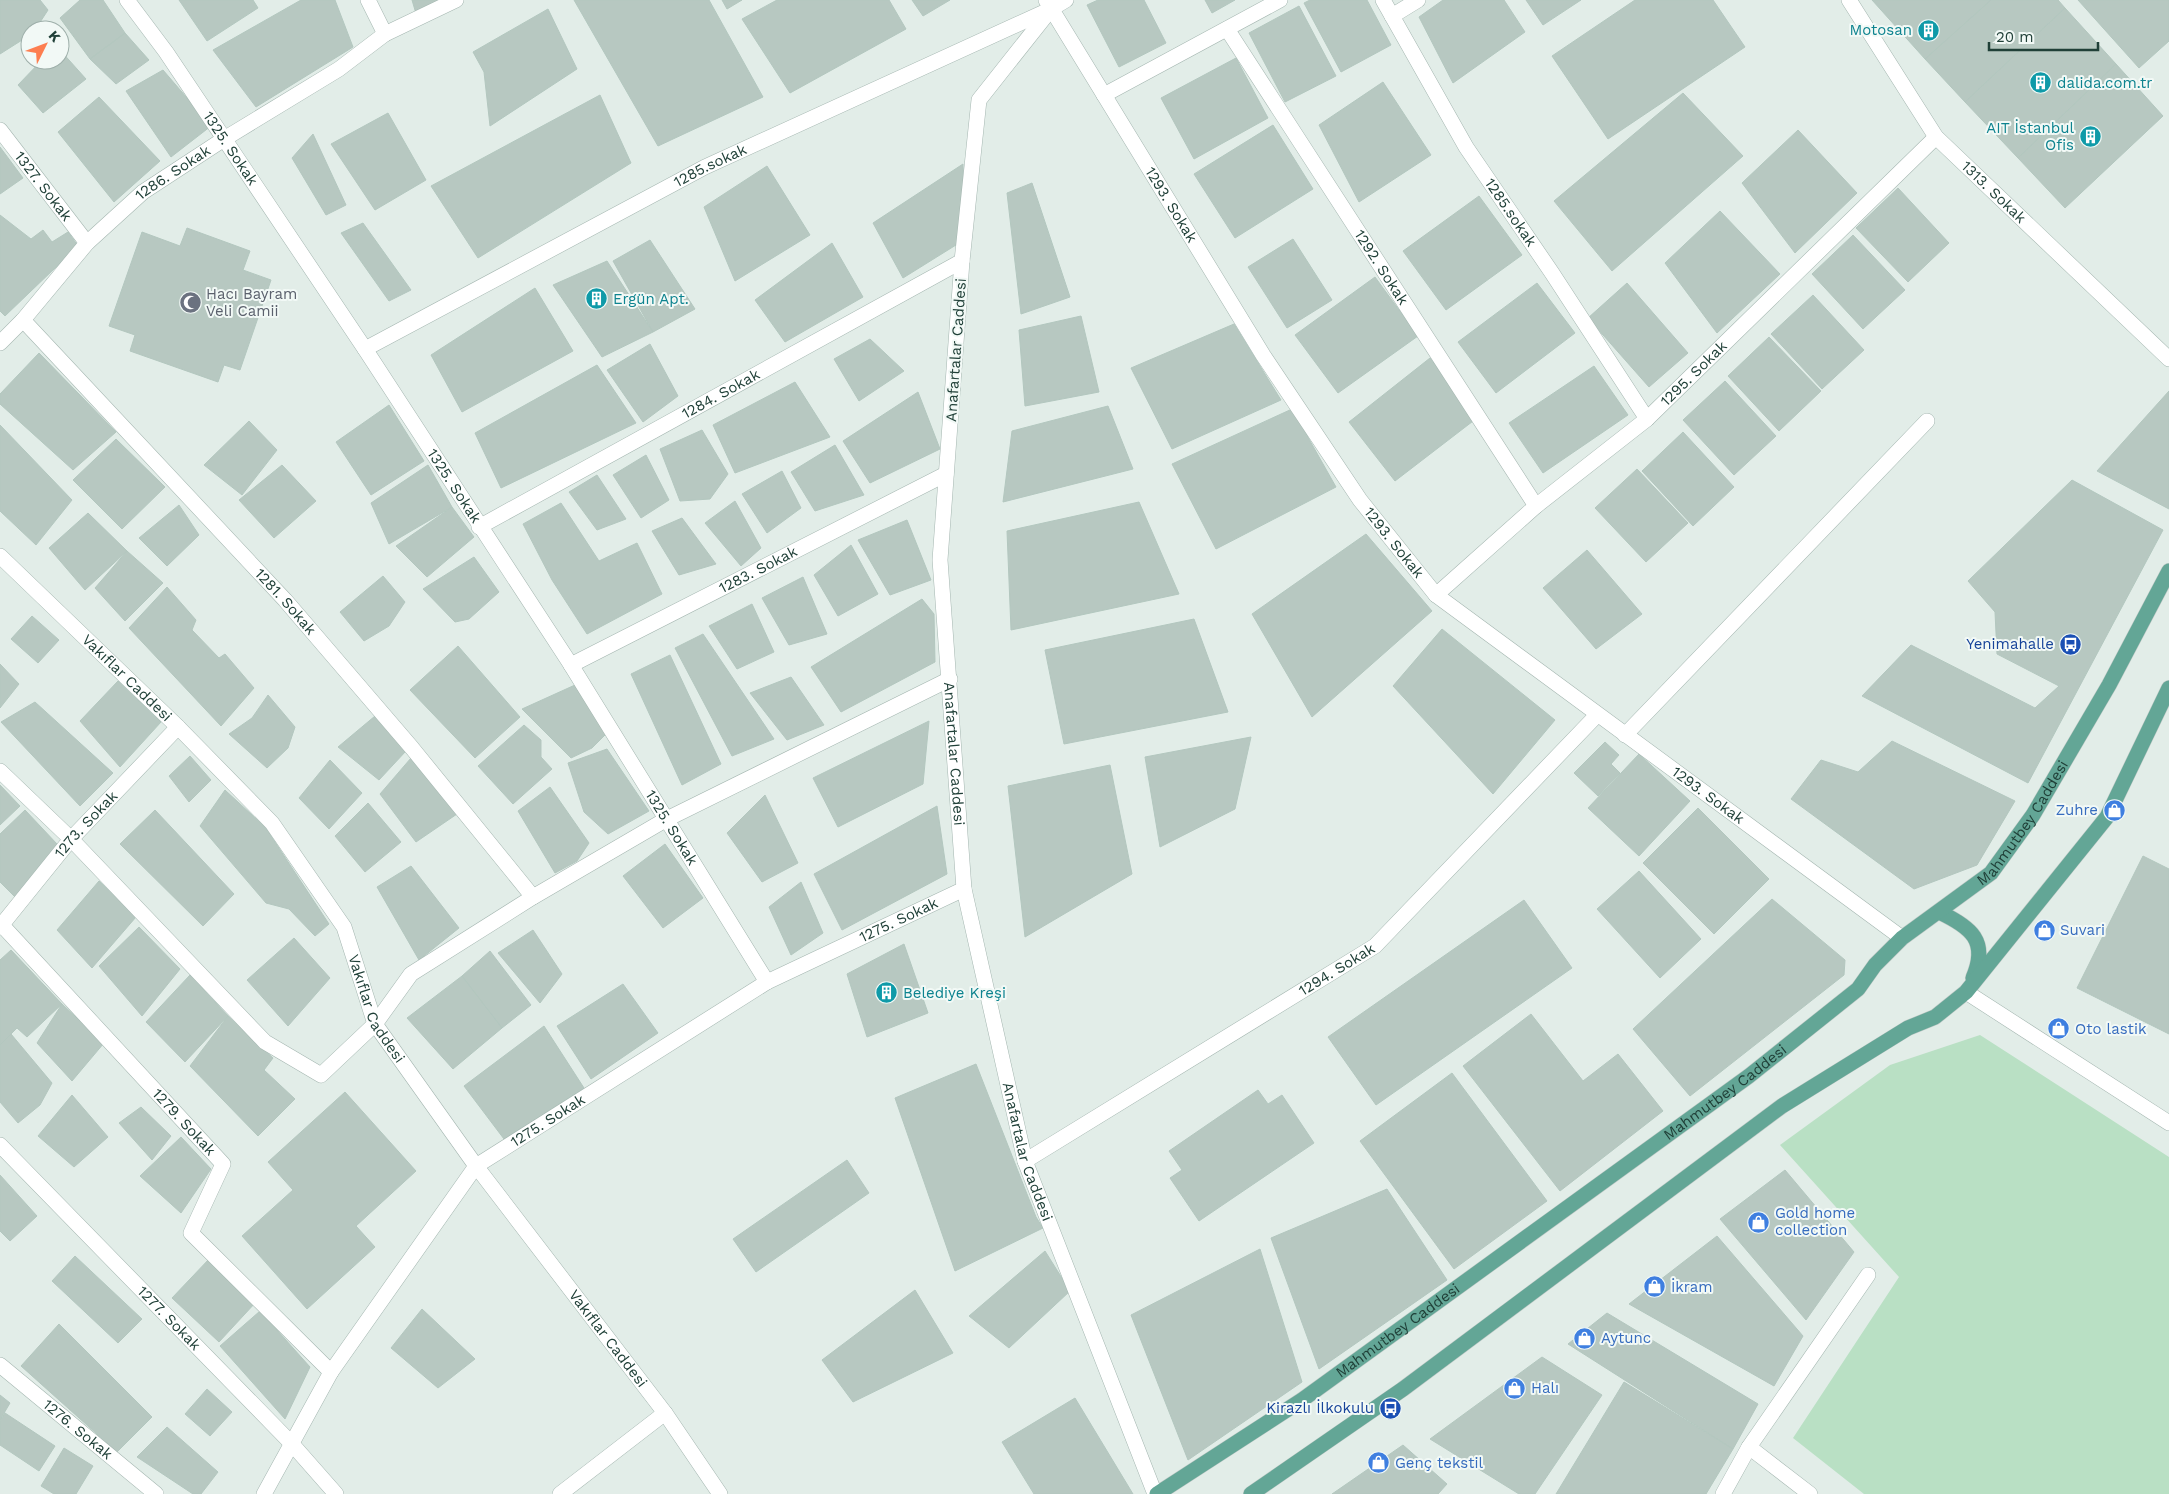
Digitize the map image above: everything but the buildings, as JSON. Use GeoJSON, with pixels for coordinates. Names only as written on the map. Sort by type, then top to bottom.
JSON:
{"type":"FeatureCollection","features":[{"type":"Feature","properties":{"kind":"main road","name":"Mahmutbey Caddesi"},"geometry":{"type":"LineString","coordinates":[[1156,1494],[1302,1400],[1750,1076],[1858,989],[1875,965],[1902,938],[1992,873],[2033,815],[2109,685],[2169,571]]}},
{"type":"Feature","properties":{"kind":"main road"},"geometry":{"type":"LineString","coordinates":[[1251,1494],[1403,1389],[1782,1106],[1908,1028],[1935,1017],[1966,992],[2107,817],[2169,688]]}},
{"type":"Feature","properties":{"kind":"main road"},"geometry":{"type":"LineString","coordinates":[[1939,912],[1967,927],[1979,944],[1979,963],[1966,992]]}},
{"type":"Feature","properties":{"kind":"street","name":"1325. Sokak"},"geometry":{"type":"LineString","coordinates":[[127,0],[166,52],[365,349],[479,527],[571,665],[767,982]]}},
{"type":"Feature","properties":{"kind":"street"},"geometry":{"type":"LineString","coordinates":[[368,0],[385,34]]}},
{"type":"Feature","properties":{"kind":"street","name":"1286. Sokak"},"geometry":{"type":"LineString","coordinates":[[0,343],[23,320],[87,243],[143,192],[224,139],[339,69],[385,34],[456,0]]}},
{"type":"Feature","properties":{"kind":"street","name":"1285.sokak"},"geometry":{"type":"LineString","coordinates":[[365,349],[705,167],[1049,5],[1066,0]]}},
{"type":"Feature","properties":{"kind":"street"},"geometry":{"type":"LineString","coordinates":[[1104,95],[1280,0]]}},
{"type":"Feature","properties":{"kind":"street","name":"1285.sokak"},"geometry":{"type":"LineString","coordinates":[[1383,0],[1466,147],[1552,273],[1647,419]]}},
{"type":"Feature","properties":{"kind":"street"},"geometry":{"type":"LineString","coordinates":[[1392,16],[1418,0]]}},
{"type":"Feature","properties":{"kind":"street","name":"1313. Sokak"},"geometry":{"type":"LineString","coordinates":[[1849,0],[1936,137],[2169,359]]}},
{"type":"Feature","properties":{"kind":"street","name":"1293. Sokak"},"geometry":{"type":"LineString","coordinates":[[1049,5],[1268,363],[1360,500],[1436,595],[1902,938]]}},
{"type":"Feature","properties":{"kind":"street","name":"Anafartalar Caddesi"},"geometry":{"type":"LineString","coordinates":[[1049,5],[979,100],[962,261],[940,560],[964,889],[1025,1161],[1156,1494]]}},
{"type":"Feature","properties":{"kind":"street","name":"1292. Sokak"},"geometry":{"type":"LineString","coordinates":[[1227,29],[1536,506]]}},
{"type":"Feature","properties":{"kind":"street","name":"1327. Sokak"},"geometry":{"type":"LineString","coordinates":[[0,130],[87,243]]}},
{"type":"Feature","properties":{"kind":"street","name":"1295. Sokak"},"geometry":{"type":"LineString","coordinates":[[1436,595],[1536,506],[1647,419],[1936,137]]}},
{"type":"Feature","properties":{"kind":"street","name":"1284. Sokak"},"geometry":{"type":"LineString","coordinates":[[479,527],[962,261]]}},
{"type":"Feature","properties":{"kind":"street","name":"1281. Sokak"},"geometry":{"type":"LineString","coordinates":[[23,320],[285,600],[412,748],[533,897]]}},
{"type":"Feature","properties":{"kind":"street"},"geometry":{"type":"LineString","coordinates":[[1624,735],[1927,421]]}},
{"type":"Feature","properties":{"kind":"street","name":"1283. Sokak"},"geometry":{"type":"LineString","coordinates":[[571,665],[946,474]]}},
{"type":"Feature","properties":{"kind":"street","name":"Vakıflar Caddesi"},"geometry":{"type":"LineString","coordinates":[[0,556],[178,727],[272,822],[344,927],[375,1024],[476,1166],[665,1413],[720,1494]]}},
{"type":"Feature","properties":{"kind":"street"},"geometry":{"type":"LineString","coordinates":[[0,771],[71,839],[265,1042],[321,1075],[375,1024],[411,974],[533,897],[666,820],[950,679]]}},
{"type":"Feature","properties":{"kind":"street","name":"1294. Sokak"},"geometry":{"type":"LineString","coordinates":[[1025,1161],[1375,946],[1597,715]]}},
{"type":"Feature","properties":{"kind":"street","name":"1273. Sokak"},"geometry":{"type":"LineString","coordinates":[[1,925],[71,839],[178,727]]}},
{"type":"Feature","properties":{"kind":"street","name":"1275. Sokak"},"geometry":{"type":"LineString","coordinates":[[264,1494],[332,1372],[476,1166],[767,982],[964,889]]}},
{"type":"Feature","properties":{"kind":"street","name":"1279. Sokak"},"geometry":{"type":"LineString","coordinates":[[1,925],[223,1164],[191,1233],[332,1372]]}},
{"type":"Feature","properties":{"kind":"street"},"geometry":{"type":"LineString","coordinates":[[1966,992],[2169,1123]]}},
{"type":"Feature","properties":{"kind":"street","name":"1277. Sokak"},"geometry":{"type":"LineString","coordinates":[[0,1145],[292,1444],[336,1494]]}},
{"type":"Feature","properties":{"kind":"street"},"geometry":{"type":"LineString","coordinates":[[1723,1494],[1749,1447],[1868,1275]]}},
{"type":"Feature","properties":{"kind":"street","name":"1276. Sokak"},"geometry":{"type":"LineString","coordinates":[[0,1365],[156,1494]]}},
{"type":"Feature","properties":{"kind":"street"},"geometry":{"type":"LineString","coordinates":[[560,1494],[665,1413]]}},
{"type":"Feature","properties":{"kind":"street"},"geometry":{"type":"LineString","coordinates":[[1749,1447],[1810,1494]]}},
{"type":"Feature","properties":{"kind":"green space"},"geometry":{"type":"Polygon","coordinates":[[[1980,1035],[2169,1157],[2169,1494],[1864,1494],[1793,1438],[1899,1277],[1780,1145],[1890,1065],[1980,1035]]]}},
{"type":"Feature","properties":{"kind":"place","name":"Motosan"},"geometry":{"type":"Point","coordinates":[1928,30]}},
{"type":"Feature","properties":{"kind":"place","name":"dalida.com.tr"},"geometry":{"type":"Point","coordinates":[2041,83]}},
{"type":"Feature","properties":{"kind":"place","name":"AIT İstanbul Ofis"},"geometry":{"type":"Point","coordinates":[2090,137]}},
{"type":"Feature","properties":{"kind":"place","name":"Ergün Apt."},"geometry":{"type":"Point","coordinates":[597,299]}},
{"type":"Feature","properties":{"kind":"place","name":"Hacı Bayram Veli Camii"},"geometry":{"type":"Point","coordinates":[190,303]}},
{"type":"Feature","properties":{"kind":"place","name":"Yenimahalle"},"geometry":{"type":"Point","coordinates":[2070,644]}},
{"type":"Feature","properties":{"kind":"place","name":"Zuhre"},"geometry":{"type":"Point","coordinates":[2114,810]}},
{"type":"Feature","properties":{"kind":"place","name":"Suvari"},"geometry":{"type":"Point","coordinates":[2044,930]}},
{"type":"Feature","properties":{"kind":"place","name":"Belediye Kreşi"},"geometry":{"type":"Point","coordinates":[887,993]}},
{"type":"Feature","properties":{"kind":"place","name":"Oto lastik"},"geometry":{"type":"Point","coordinates":[2059,1029]}},
{"type":"Feature","properties":{"kind":"place","name":"Gold home collection"},"geometry":{"type":"Point","coordinates":[1759,1222]}},
{"type":"Feature","properties":{"kind":"place","name":"İkram"},"geometry":{"type":"Point","coordinates":[1655,1287]}},
{"type":"Feature","properties":{"kind":"place","name":"Aytunc"},"geometry":{"type":"Point","coordinates":[1585,1338]}},
{"type":"Feature","properties":{"kind":"place","name":"Halı"},"geometry":{"type":"Point","coordinates":[1515,1388]}},
{"type":"Feature","properties":{"kind":"place","name":"Kirazlı İlkokulu"},"geometry":{"type":"Point","coordinates":[1390,1408]}},
{"type":"Feature","properties":{"kind":"place","name":"Genç tekstil"},"geometry":{"type":"Point","coordinates":[1379,1463]}}]}
